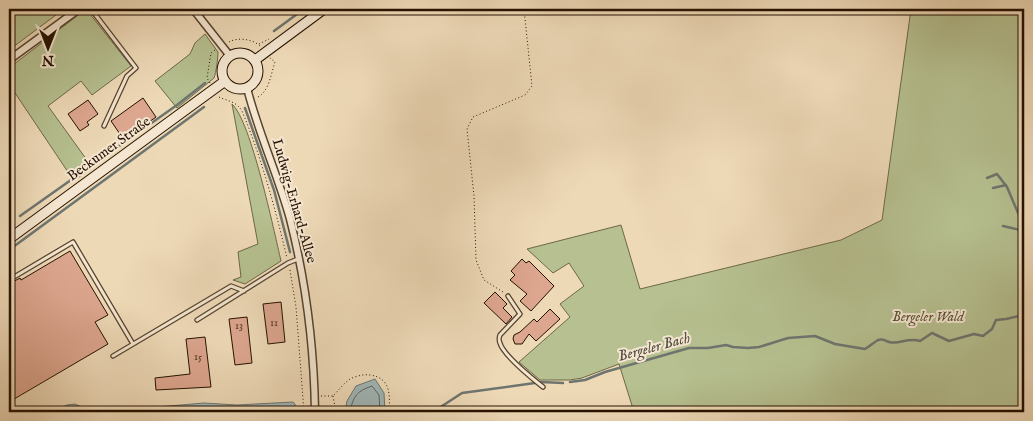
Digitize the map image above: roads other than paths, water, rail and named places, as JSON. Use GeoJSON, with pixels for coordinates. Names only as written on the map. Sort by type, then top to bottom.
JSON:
{"type":"FeatureCollection","features":[{"type":"Feature","properties":{"kind":"main road"},"geometry":{"type":"LineString","coordinates":[[255,60],[324,9]]}},
{"type":"Feature","properties":{"kind":"main road"},"geometry":{"type":"LineString","coordinates":[[236,53],[243,53],[255,60],[258,73],[252,84],[247,88],[238,89],[231,87],[225,82],[221,70],[225,60],[230,56],[236,53]]}},
{"type":"Feature","properties":{"kind":"main road","name":"Beckumer Straße"},"geometry":{"type":"LineString","coordinates":[[9,238],[225,82]]}},
{"type":"Feature","properties":{"kind":"street"},"geometry":{"type":"LineString","coordinates":[[9,60],[79,9]]}},
{"type":"Feature","properties":{"kind":"street"},"geometry":{"type":"LineString","coordinates":[[193,9],[230,56]]}},
{"type":"Feature","properties":{"kind":"street","name":"Ludwig-Erhard-Allee"},"geometry":{"type":"LineString","coordinates":[[247,88],[274,166],[290,219],[299,259],[307,306],[315,412]]}},
{"type":"Feature","properties":{"kind":"lane"},"geometry":{"type":"LineString","coordinates":[[91,9],[136,68],[127,76],[104,126]]}},
{"type":"Feature","properties":{"kind":"lane"},"geometry":{"type":"LineString","coordinates":[[9,280],[73,242],[133,344]]}},
{"type":"Feature","properties":{"kind":"lane"},"geometry":{"type":"LineString","coordinates":[[197,320],[288,263],[299,259]]}},
{"type":"Feature","properties":{"kind":"lane"},"geometry":{"type":"LineString","coordinates":[[113,356],[231,286],[244,291]]}},
{"type":"Feature","properties":{"kind":"lane"},"geometry":{"type":"LineString","coordinates":[[508,296],[520,314],[500,335],[499,342],[504,350],[543,386]]}},
{"type":"Feature","properties":{"kind":"water"},"geometry":{"type":"Polygon","coordinates":[[[375,379],[384,393],[385,412],[345,412],[347,401],[356,386],[375,379]]]}},
{"type":"Feature","properties":{"kind":"water"},"geometry":{"type":"Polygon","coordinates":[[[293,402],[295,407],[291,409],[59,412],[61,408],[67,405],[75,404],[84,408],[111,411],[204,403],[237,405],[293,402]]]}},
{"type":"Feature","properties":{"kind":"waterway"},"geometry":{"type":"LineString","coordinates":[[274,31],[304,9]]}},
{"type":"Feature","properties":{"kind":"waterway"},"geometry":{"type":"LineString","coordinates":[[20,216],[177,105],[205,83]]}},
{"type":"Feature","properties":{"kind":"waterway"},"geometry":{"type":"LineString","coordinates":[[9,250],[204,107]]}},
{"type":"Feature","properties":{"kind":"waterway"},"geometry":{"type":"LineString","coordinates":[[245,108],[274,190],[290,252]]}},
{"type":"Feature","properties":{"kind":"waterway"},"geometry":{"type":"LineString","coordinates":[[987,178],[997,174],[1007,187],[1024,227]]}},
{"type":"Feature","properties":{"kind":"waterway"},"geometry":{"type":"LineString","coordinates":[[993,188],[1006,185]]}},
{"type":"Feature","properties":{"kind":"waterway"},"geometry":{"type":"LineString","coordinates":[[1003,226],[1024,231]]}},
{"type":"Feature","properties":{"kind":"waterway","name":"Bergeler Bach"},"geometry":{"type":"LineString","coordinates":[[570,382],[585,380],[605,372],[689,348],[708,348],[726,345],[748,348],[759,347],[788,338],[815,336],[835,344],[865,349],[880,339],[893,343],[911,340],[920,341],[932,333],[949,341],[974,334],[983,336],[992,329],[996,320],[1024,315]]}},
{"type":"Feature","properties":{"kind":"waterway","name":"Bergeler Bach"},"geometry":{"type":"LineString","coordinates":[[433,412],[462,393],[542,382],[563,383]]}},
{"type":"Feature","properties":{"kind":"park label","name":"Bergeler Wald"},"geometry":{"type":"Point","coordinates":[928,317]}}]}
